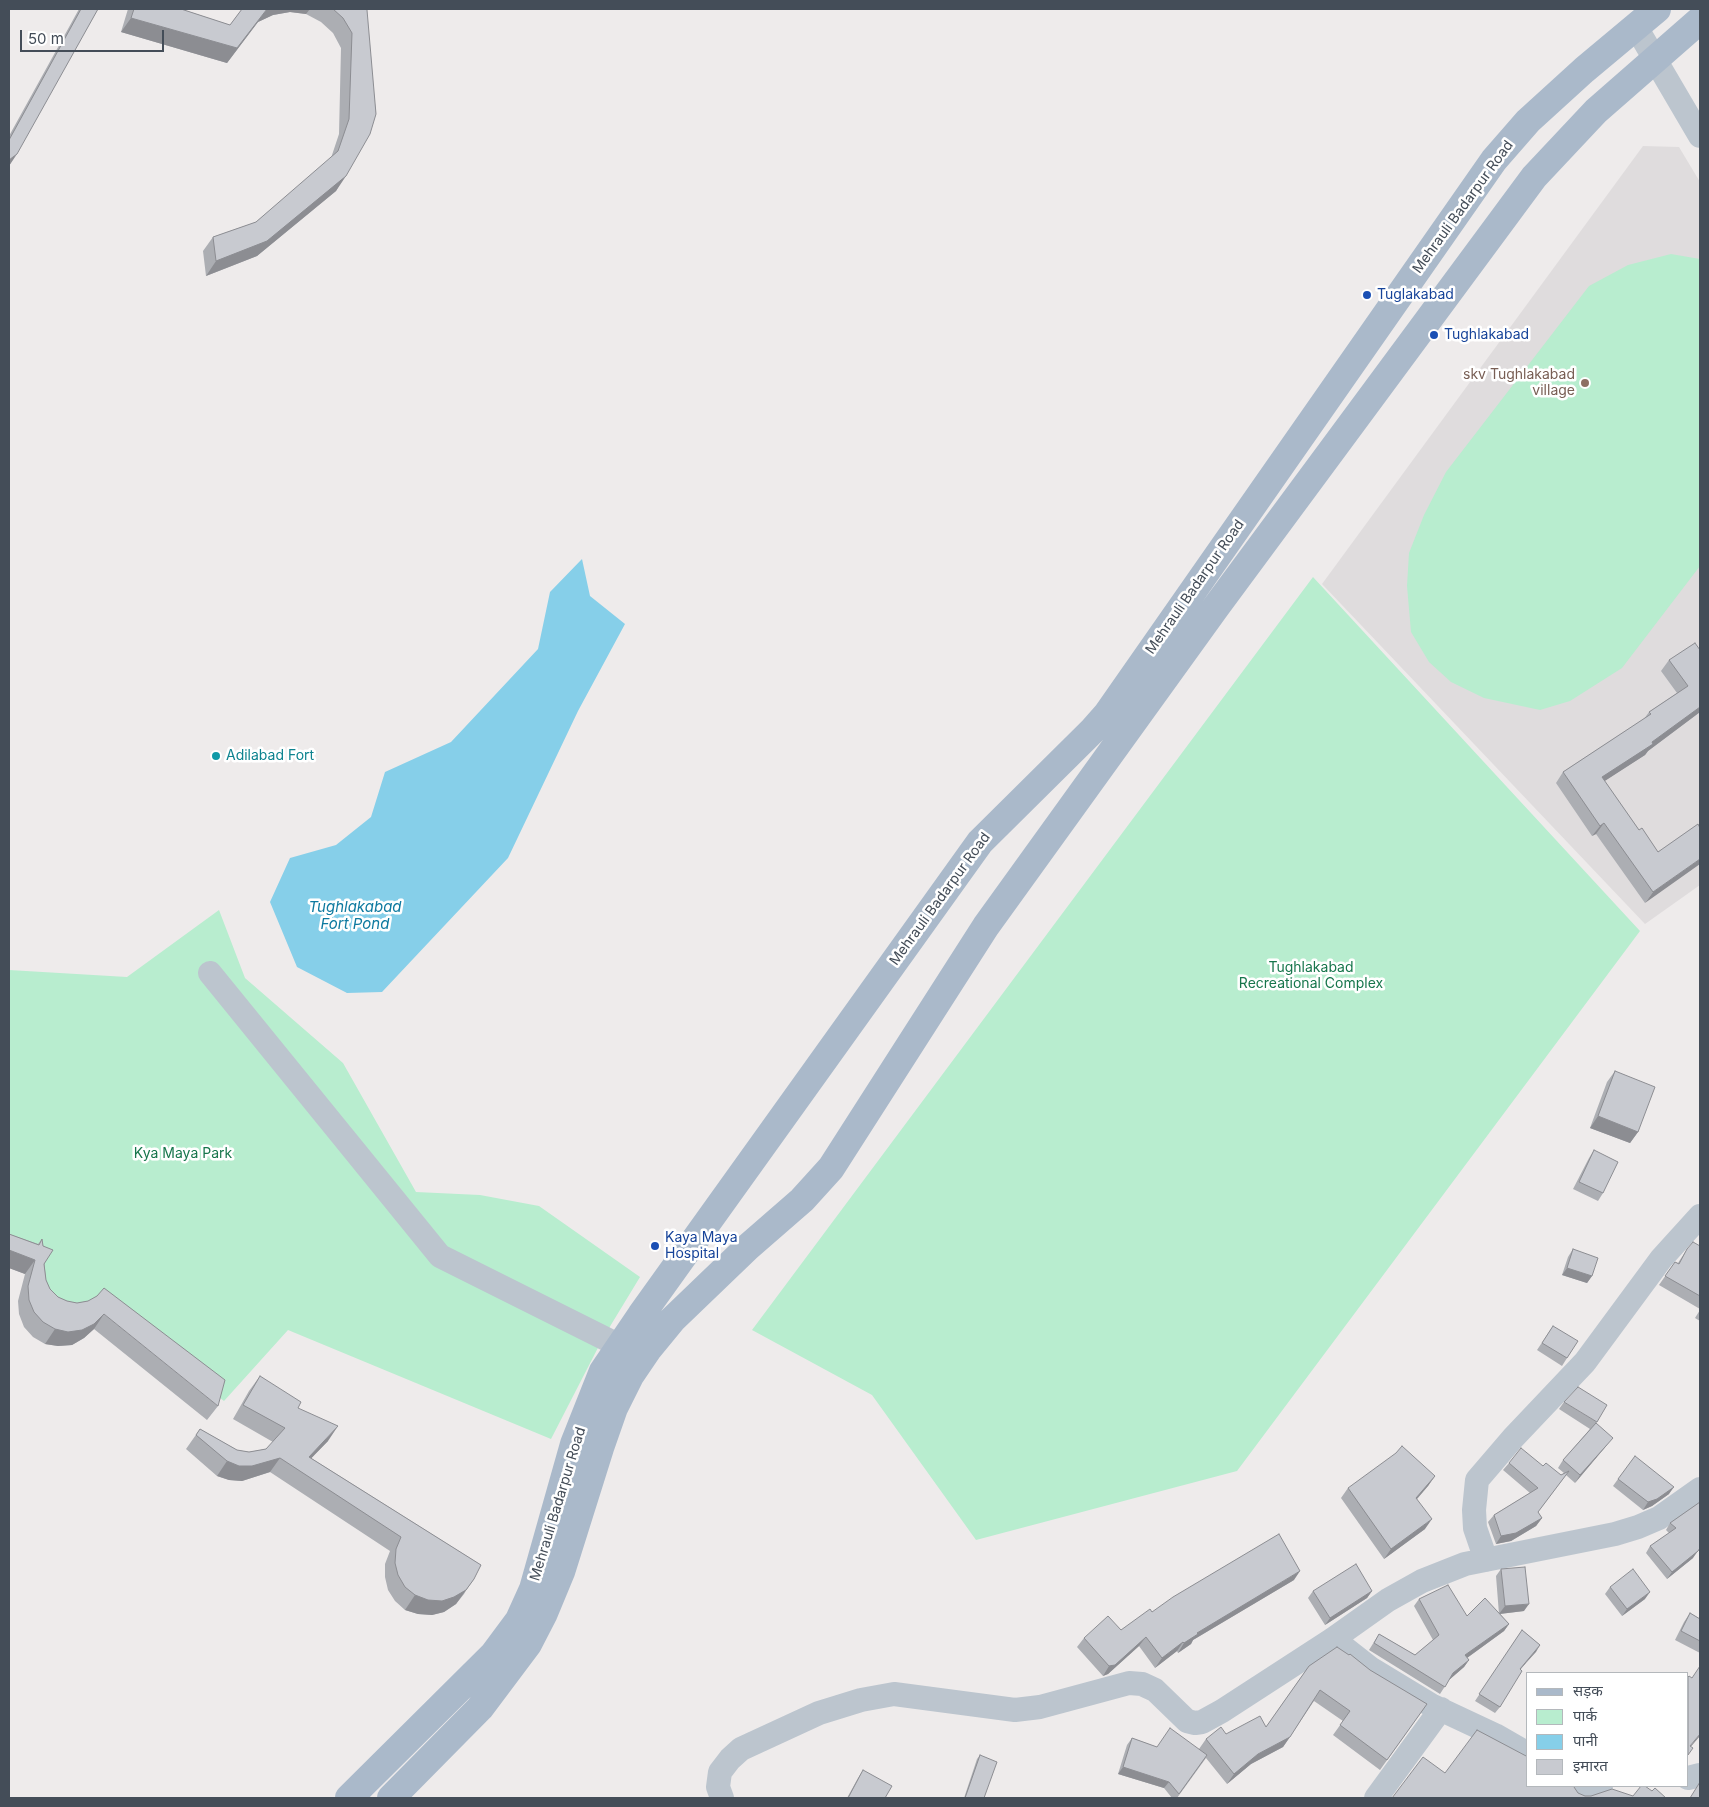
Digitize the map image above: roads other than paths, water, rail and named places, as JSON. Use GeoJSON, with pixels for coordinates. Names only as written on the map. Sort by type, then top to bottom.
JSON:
{"type":"FeatureCollection","features":[{"type":"Feature","properties":{"kind":"main road","name":"Mehrauli Badarpur Road"},"geometry":{"type":"LineString","coordinates":[[349,1798],[493,1655],[519,1620],[532,1589],[574,1444],[603,1371],[980,842],[1107,714],[1494,160],[1528,120],[1584,70],[1658,9]]}},
{"type":"Feature","properties":{"kind":"main road","name":"Mehrauli Badarpur Road"},"geometry":{"type":"LineString","coordinates":[[392,1798],[480,1708],[528,1644],[544,1613],[561,1572],[614,1408],[630,1376],[649,1348],[672,1320],[748,1247],[802,1200],[831,1168],[986,926],[1211,615],[1534,177],[1596,111],[1700,20]]}},
{"type":"Feature","properties":{"kind":"street"},"geometry":{"type":"LineString","coordinates":[[1636,27],[1700,136]]}},
{"type":"Feature","properties":{"kind":"street"},"geometry":{"type":"LineString","coordinates":[[210,973],[440,1256],[620,1346]]}},
{"type":"Feature","properties":{"kind":"street"},"geometry":{"type":"LineString","coordinates":[[1486,1560],[1475,1528],[1474,1510],[1477,1480],[1513,1438],[1585,1362],[1662,1259],[1700,1216]]}},
{"type":"Feature","properties":{"kind":"street"},"geometry":{"type":"LineString","coordinates":[[722,1798],[718,1786],[720,1772],[730,1759],[742,1749],[819,1713],[861,1700],[894,1694],[1015,1710],[1040,1707],[1128,1683],[1142,1684],[1155,1690],[1187,1721],[1202,1722],[1222,1711],[1388,1600],[1422,1581],[1465,1564],[1615,1534],[1638,1527],[1659,1518],[1700,1489]]}},
{"type":"Feature","properties":{"kind":"street"},"geometry":{"type":"LineString","coordinates":[[1332,1638],[1370,1668],[1441,1709],[1495,1735],[1526,1753]]}},
{"type":"Feature","properties":{"kind":"street"},"geometry":{"type":"LineString","coordinates":[[1376,1798],[1441,1709]]}},
{"type":"Feature","properties":{"kind":"water","name":"Tughlakabad Fort Pond"},"geometry":{"type":"Polygon","coordinates":[[[582,559],[590,596],[625,624],[578,711],[508,858],[382,992],[347,993],[297,967],[270,902],[290,858],[336,845],[371,817],[385,772],[451,742],[538,649],[550,592],[582,559]]]}},
{"type":"Feature","properties":{"kind":"place","name":"Tuglakabad"},"geometry":{"type":"Point","coordinates":[1367,295]}},
{"type":"Feature","properties":{"kind":"place","name":"Tughlakabad"},"geometry":{"type":"Point","coordinates":[1434,335]}},
{"type":"Feature","properties":{"kind":"place","name":"skv Tughlakabad village"},"geometry":{"type":"Point","coordinates":[1585,383]}},
{"type":"Feature","properties":{"kind":"place","name":"Adilabad Fort"},"geometry":{"type":"Point","coordinates":[216,756]}},
{"type":"Feature","properties":{"kind":"place","name":"Kaya Maya Hospital"},"geometry":{"type":"Point","coordinates":[655,1246]}},
{"type":"Feature","properties":{"kind":"park label","name":"Tughlakabad Recreational Complex"},"geometry":{"type":"Point","coordinates":[1311,976]}},
{"type":"Feature","properties":{"kind":"park label","name":"Kya Maya Park"},"geometry":{"type":"Point","coordinates":[183,1154]}}]}
